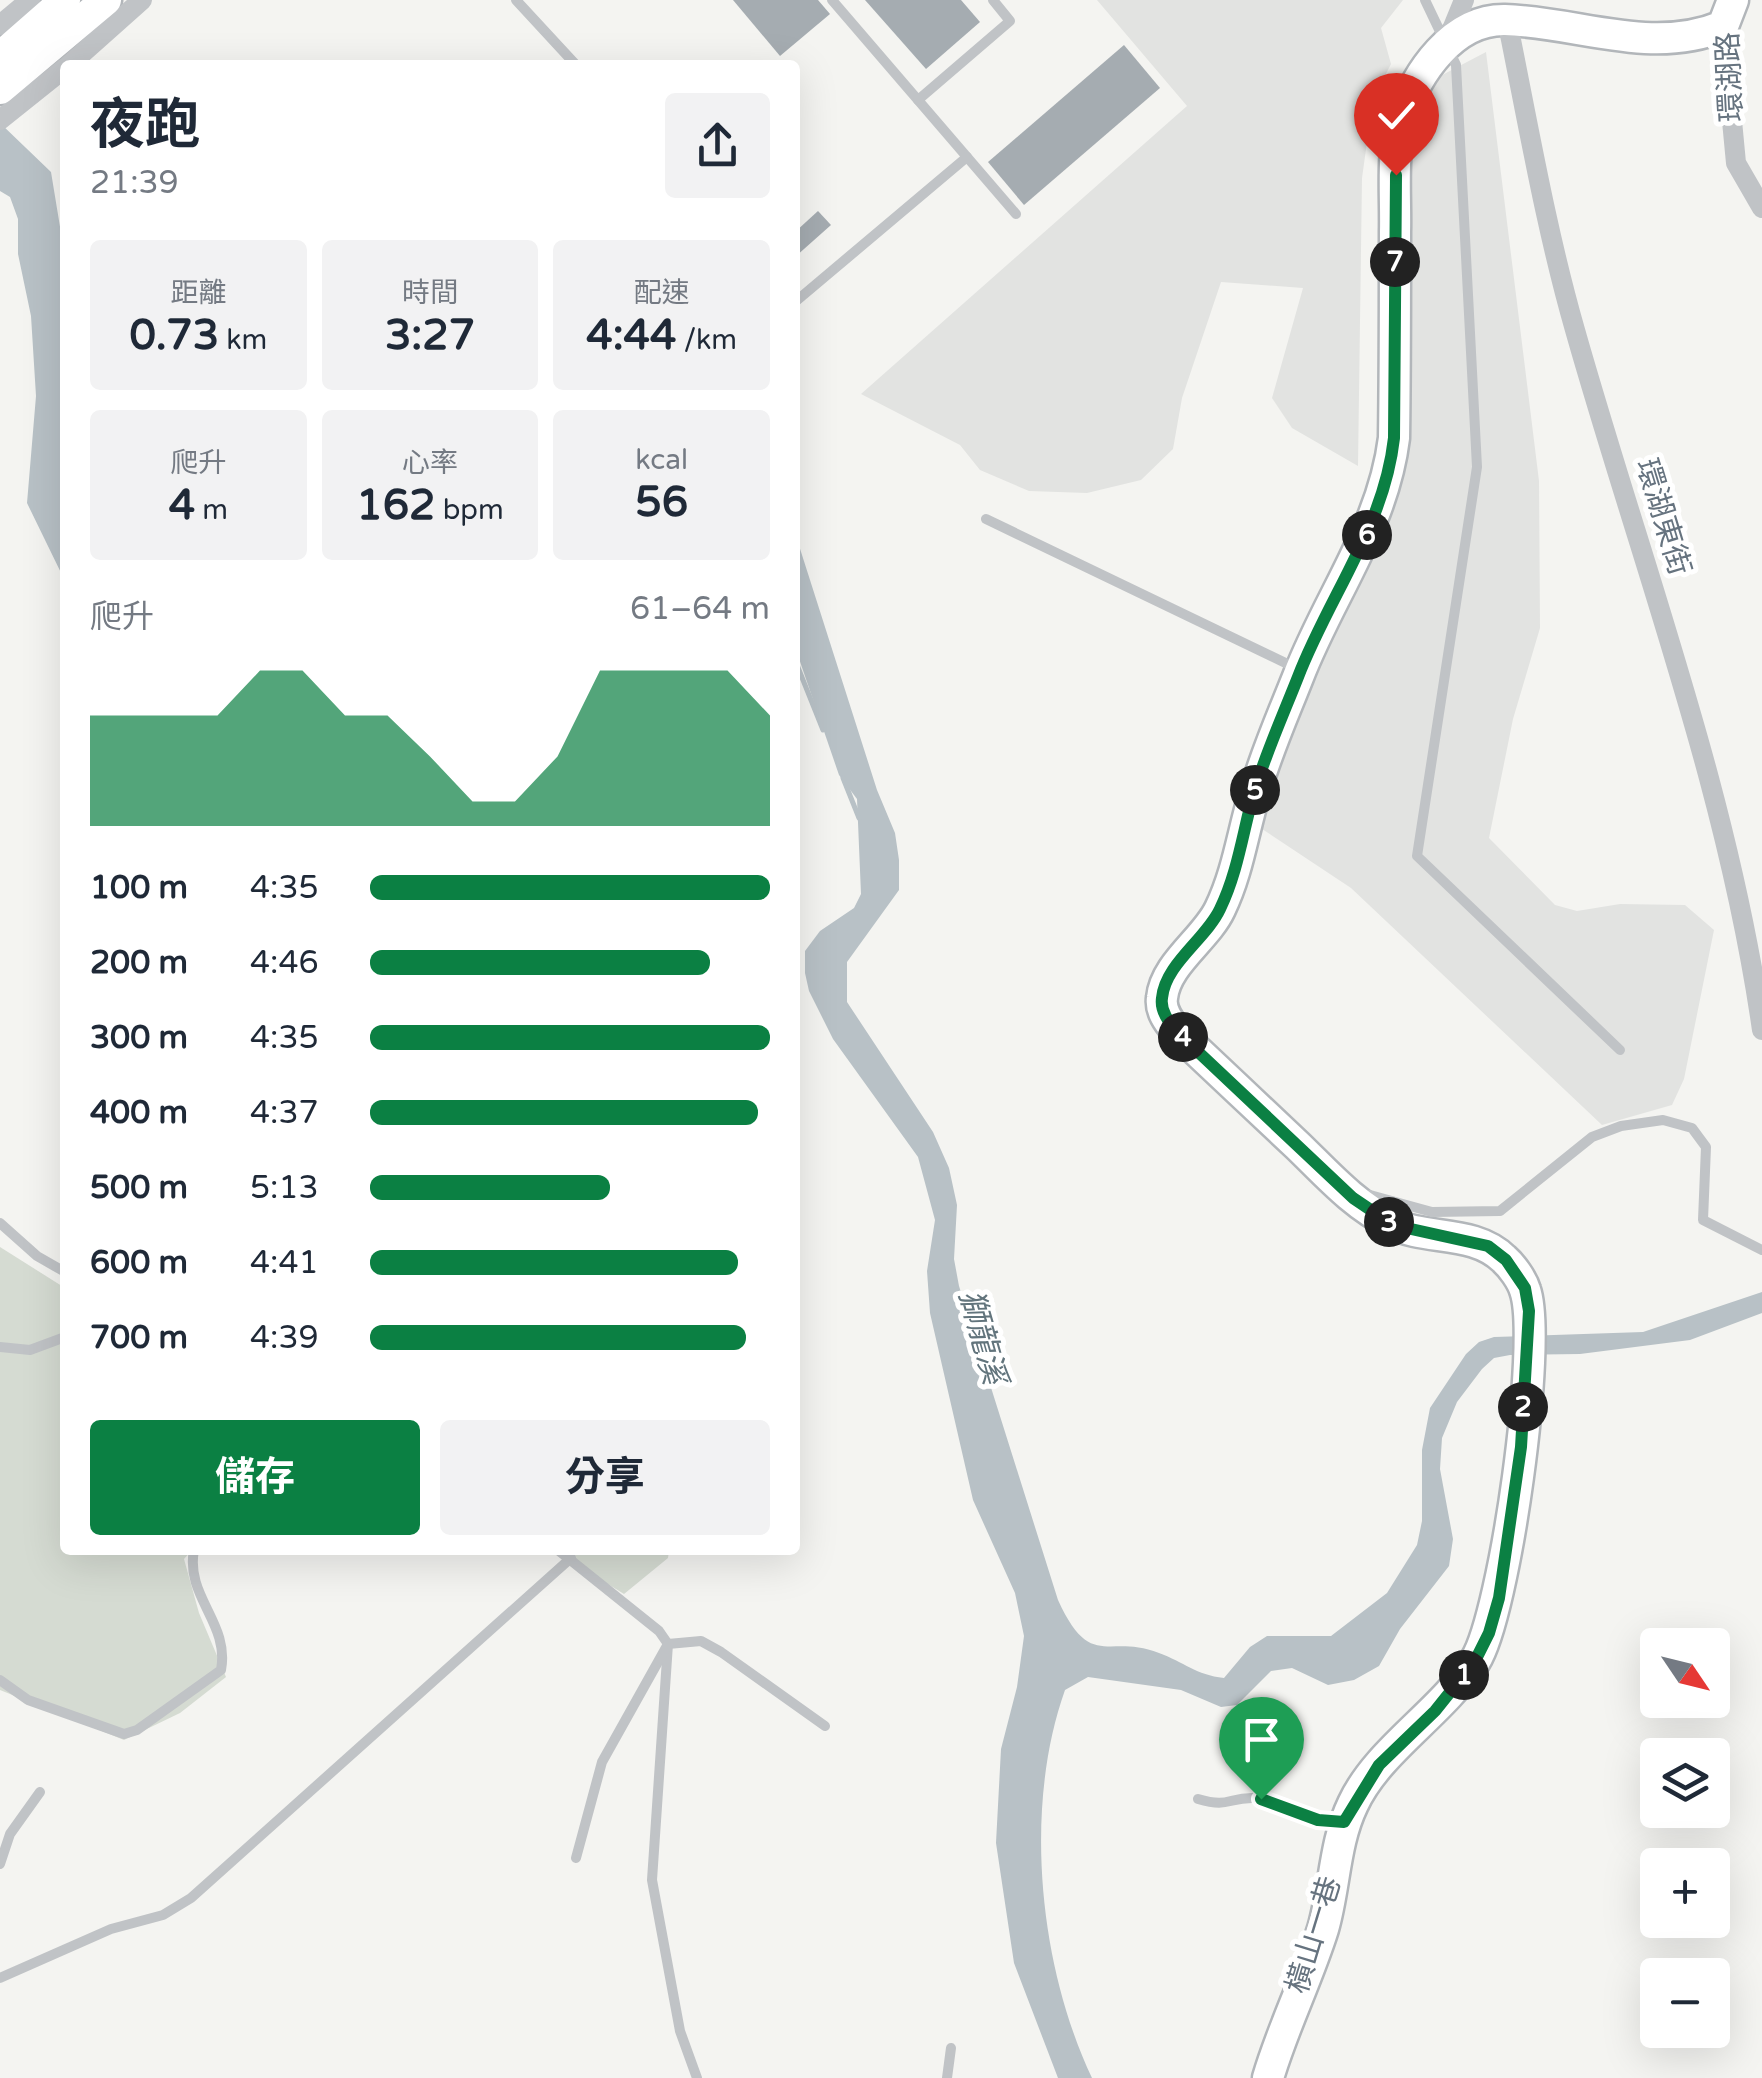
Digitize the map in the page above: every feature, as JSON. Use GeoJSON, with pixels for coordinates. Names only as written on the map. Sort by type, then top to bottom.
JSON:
{"type":"FeatureCollection","features":[{"type":"Feature","properties":{"kind":"street"},"geometry":{"type":"LineString","coordinates":[[0,120],[30,0]]}},
{"type":"Feature","properties":{"kind":"street"},"geometry":{"type":"LineString","coordinates":[[0,89],[15,56],[66,0]]}},
{"type":"Feature","properties":{"kind":"street"},"geometry":{"type":"LineString","coordinates":[[15,56],[106,0]]}},
{"type":"Feature","properties":{"kind":"street"},"geometry":{"type":"LineString","coordinates":[[1300,671],[1378,511],[1390,476],[1400,122],[1414,88],[1446,45],[1464,0]]}},
{"type":"Feature","properties":{"kind":"street"},"geometry":{"type":"LineString","coordinates":[[76,60],[139,1]]}},
{"type":"Feature","properties":{"kind":"street"},"geometry":{"type":"LineString","coordinates":[[1446,45],[1472,26],[1507,20],[1666,41],[1697,36],[1728,13]]}},
{"type":"Feature","properties":{"kind":"street","name":"環湖路"},"geometry":{"type":"LineString","coordinates":[[1728,13],[1736,163],[1762,208]]}},
{"type":"Feature","properties":{"kind":"street","name":"環湖東街"},"geometry":{"type":"LineString","coordinates":[[1507,20],[1574,327],[1755,934],[1762,1030]]}},
{"type":"Feature","properties":{"kind":"street"},"geometry":{"type":"LineString","coordinates":[[15,56],[60,63]]}},
{"type":"Feature","properties":{"kind":"street","name":"橫山一巷"},"geometry":{"type":"LineString","coordinates":[[1268,2078],[1323,1929],[1344,1822],[1379,1765],[1435,1711],[1475,1661],[1489,1633],[1499,1598],[1521,1447],[1529,1311],[1525,1288],[1506,1260],[1488,1246],[1393,1225],[1336,1183],[1166,1018],[1162,998],[1170,976],[1218,914],[1232,882],[1255,790],[1300,671]]}},
{"type":"Feature","properties":{"kind":"lane"},"geometry":{"type":"LineString","coordinates":[[516,0],[571,60]]}},
{"type":"Feature","properties":{"kind":"lane"},"geometry":{"type":"LineString","coordinates":[[832,0],[1016,214]]}},
{"type":"Feature","properties":{"kind":"lane"},"geometry":{"type":"LineString","coordinates":[[918,100],[1010,20],[992,0]]}},
{"type":"Feature","properties":{"kind":"lane"},"geometry":{"type":"LineString","coordinates":[[1425,0],[1456,65],[1478,468],[1418,856],[1620,1050]]}},
{"type":"Feature","properties":{"kind":"lane"},"geometry":{"type":"LineString","coordinates":[[800,298],[967,157]]}},
{"type":"Feature","properties":{"kind":"lane"},"geometry":{"type":"LineString","coordinates":[[986,519],[1300,671]]}},
{"type":"Feature","properties":{"kind":"lane"},"geometry":{"type":"LineString","coordinates":[[1336,1183],[1416,1210],[1491,1213],[1500,1211],[1592,1137],[1621,1126],[1678,1122],[1699,1135],[1706,1148],[1703,1220],[1762,1250]]}},
{"type":"Feature","properties":{"kind":"lane"},"geometry":{"type":"LineString","coordinates":[[0,1223],[37,1256],[60,1269]]}},
{"type":"Feature","properties":{"kind":"lane"},"geometry":{"type":"LineString","coordinates":[[0,1347],[30,1350],[60,1339]]}},
{"type":"Feature","properties":{"kind":"lane"},"geometry":{"type":"LineString","coordinates":[[0,1680],[28,1700],[124,1734],[137,1730],[222,1670],[223,1641],[190,1572],[193,1555]]}},
{"type":"Feature","properties":{"kind":"lane"},"geometry":{"type":"LineString","coordinates":[[566,1555],[668,1644],[701,1642],[721,1652],[825,1726]]}},
{"type":"Feature","properties":{"kind":"lane"},"geometry":{"type":"LineString","coordinates":[[0,1978],[112,1929],[163,1915],[190,1898],[571,1558]]}},
{"type":"Feature","properties":{"kind":"lane"},"geometry":{"type":"LineString","coordinates":[[576,1858],[602,1762],[668,1644]]}},
{"type":"Feature","properties":{"kind":"lane"},"geometry":{"type":"LineString","coordinates":[[668,1644],[660,1822],[652,1880],[680,2031],[697,2078]]}},
{"type":"Feature","properties":{"kind":"lane"},"geometry":{"type":"LineString","coordinates":[[0,1864],[10,1834],[40,1792]]}},
{"type":"Feature","properties":{"kind":"lane"},"geometry":{"type":"LineString","coordinates":[[1198,1799],[1223,1806],[1249,1797],[1318,1820],[1344,1822]]}},
{"type":"Feature","properties":{"kind":"lane"},"geometry":{"type":"LineString","coordinates":[[947,2078],[952,2048]]}},
{"type":"Feature","properties":{"kind":"shaded area"},"geometry":{"type":"Polygon","coordinates":[[[1097,0],[1403,0],[1381,28],[1391,64],[1373,99],[1362,178],[1358,466],[1292,428],[1272,398],[1303,288],[1221,282],[1182,398],[1173,449],[1141,480],[1087,493],[1029,491],[980,470],[960,445],[861,394],[1187,106],[1097,0]]]}},
{"type":"Feature","properties":{"kind":"shaded area"},"geometry":{"type":"Polygon","coordinates":[[[1486,52],[1539,481],[1540,628],[1513,719],[1489,838],[1555,905],[1577,911],[1620,904],[1685,905],[1714,930],[1684,1079],[1672,1105],[1602,1125],[1351,888],[1256,825],[1307,675],[1398,475],[1411,385],[1403,198],[1409,137],[1427,83],[1486,52]]]}},
{"type":"Feature","properties":{"kind":"shaded area"},"geometry":{"type":"Polygon","coordinates":[[[0,123],[51,172],[60,227],[60,571],[27,503],[36,396],[31,316],[18,254],[18,219],[10,197],[0,191],[0,123]]]}},
{"type":"Feature","properties":{"kind":"shaded area","name":"獅龍溪"},"geometry":{"type":"Polygon","coordinates":[[[800,549],[877,790],[895,833],[899,860],[899,890],[847,962],[847,1002],[933,1132],[949,1168],[957,1205],[954,1259],[959,1286],[1058,1600],[1070,1622],[1091,1643],[1141,1648],[1224,1678],[1250,1647],[1267,1636],[1331,1636],[1387,1593],[1417,1545],[1422,1521],[1422,1450],[1430,1408],[1466,1354],[1479,1342],[1494,1337],[1643,1332],[1762,1292],[1762,1313],[1690,1340],[1580,1354],[1510,1355],[1494,1358],[1482,1369],[1457,1402],[1442,1438],[1440,1469],[1453,1539],[1449,1566],[1400,1629],[1379,1666],[1354,1680],[1328,1685],[1292,1668],[1271,1671],[1237,1705],[1221,1707],[1181,1690],[1088,1677],[1065,1690],[1044,1785],[1043,1886],[1060,1987],[1092,2078],[1058,2078],[1014,1963],[996,1843],[1001,1749],[1017,1687],[1024,1636],[1015,1593],[973,1500],[930,1313],[927,1271],[935,1220],[918,1157],[833,1039],[809,991],[805,973],[805,951],[820,931],[854,908],[861,894],[857,799],[839,775],[800,662],[800,549]]]}},
{"type":"Feature","properties":{"kind":"shaded area"},"geometry":{"type":"Polygon","coordinates":[[[0,1247],[60,1285],[60,1555],[188,1555],[184,1559],[199,1613],[226,1677],[180,1713],[124,1740],[0,1690],[0,1247]]]}},
{"type":"Feature","properties":{"kind":"shaded area"},"geometry":{"type":"Polygon","coordinates":[[[561,1555],[668,1555],[624,1594],[561,1555]]]}},
{"type":"Feature","properties":{"kind":"building"},"geometry":{"type":"Polygon","coordinates":[[[733,0],[818,0],[830,14],[780,56],[733,0]]]}},
{"type":"Feature","properties":{"kind":"building"},"geometry":{"type":"Polygon","coordinates":[[[865,0],[961,0],[980,22],[926,69],[865,0]]]}},
{"type":"Feature","properties":{"kind":"building"},"geometry":{"type":"Polygon","coordinates":[[[1124,45],[1160,88],[1024,205],[988,162],[1124,45]]]}},
{"type":"Feature","properties":{"kind":"building"},"geometry":{"type":"Polygon","coordinates":[[[818,211],[831,225],[800,253],[800,227],[818,211]]]}},
{"type":"Feature","properties":{"kind":"waterway","name":"獅龍溪"},"geometry":{"type":"LineString","coordinates":[[800,672],[823,730]]}},
{"type":"Feature","properties":{"kind":"waterway","name":"獅龍溪"},"geometry":{"type":"LineString","coordinates":[[843,778],[859,818]]}},
{"type":"Feature","properties":{"kind":"route"},"geometry":{"type":"LineString","coordinates":[[1261,1799],[1318,1820],[1344,1822],[1379,1765],[1435,1711],[1475,1661],[1489,1633],[1499,1598],[1521,1447],[1529,1311],[1525,1288],[1506,1260],[1488,1246],[1470,1240],[1393,1225],[1353,1198],[1177,1032],[1166,1018],[1162,998],[1170,976],[1218,914],[1232,882],[1255,790],[1300,671],[1378,511],[1390,476],[1394,438],[1396,175]]}}]}
